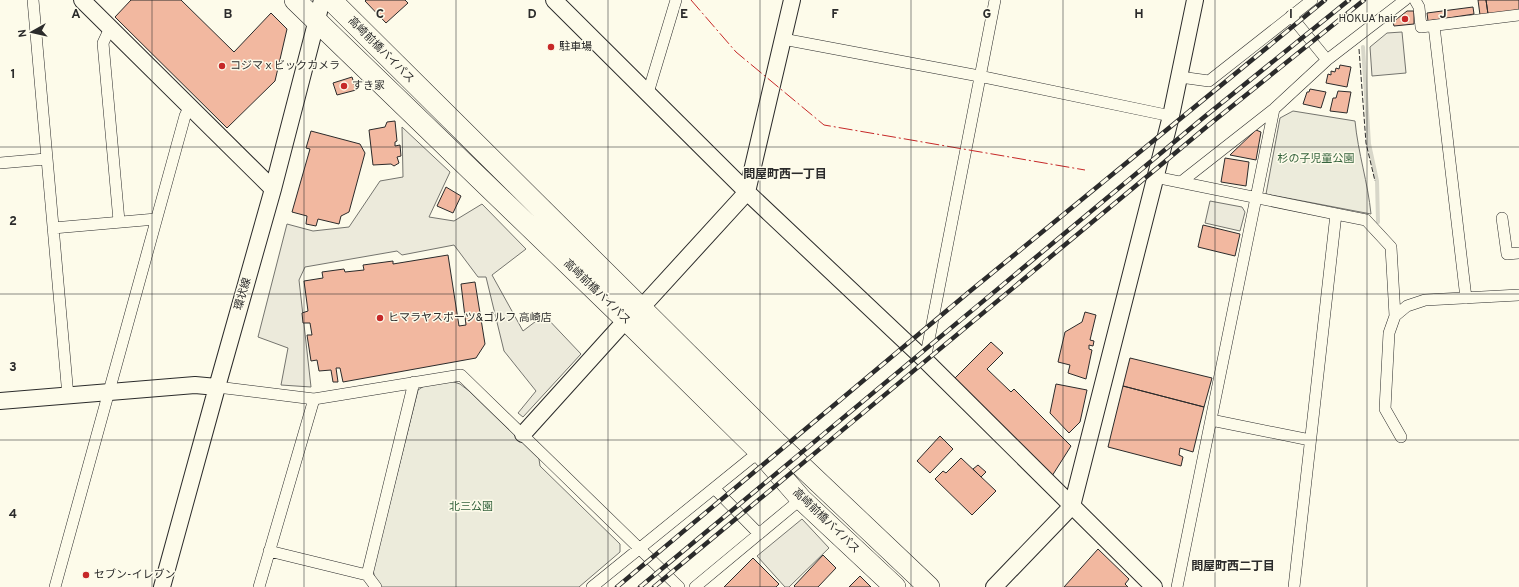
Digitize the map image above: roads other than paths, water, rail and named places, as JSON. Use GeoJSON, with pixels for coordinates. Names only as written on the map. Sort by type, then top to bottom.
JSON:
{"type":"FeatureCollection","features":[{"type":"Feature","properties":{"kind":"highway","name":"高崎前橋バイパス"},"geometry":{"type":"LineString","coordinates":[[295,0],[633,314],[776,442],[928,587]]}},
{"type":"Feature","properties":{"kind":"highway","name":"高崎前橋バイパス"},"geometry":{"type":"LineString","coordinates":[[331,0],[633,314],[761,453],[801,499],[894,587]]}},
{"type":"Feature","properties":{"kind":"street"},"geometry":{"type":"LineString","coordinates":[[33,0],[68,396]]}},
{"type":"Feature","properties":{"kind":"street"},"geometry":{"type":"LineString","coordinates":[[82,0],[273,189]]}},
{"type":"Feature","properties":{"kind":"street","name":"環状線"},"geometry":{"type":"LineString","coordinates":[[162,587],[273,189],[322,0]]}},
{"type":"Feature","properties":{"kind":"street"},"geometry":{"type":"LineString","coordinates":[[554,0],[747,192],[925,360],[1154,587]]}},
{"type":"Feature","properties":{"kind":"street"},"geometry":{"type":"LineString","coordinates":[[648,93],[676,0]]}},
{"type":"Feature","properties":{"kind":"street"},"geometry":{"type":"LineString","coordinates":[[523,434],[747,192],[792,0]]}},
{"type":"Feature","properties":{"kind":"street"},"geometry":{"type":"LineString","coordinates":[[925,360],[995,0]]}},
{"type":"Feature","properties":{"kind":"street"},"geometry":{"type":"LineString","coordinates":[[994,587],[1072,506],[1171,116],[1195,0]]}},
{"type":"Feature","properties":{"kind":"street"},"geometry":{"type":"LineString","coordinates":[[1293,15],[1298,0]]}},
{"type":"Feature","properties":{"kind":"street"},"geometry":{"type":"LineString","coordinates":[[1180,76],[1209,81],[1312,0]]}},
{"type":"Feature","properties":{"kind":"street"},"geometry":{"type":"LineString","coordinates":[[1181,182],[1274,109],[1327,60],[1405,0]]}},
{"type":"Feature","properties":{"kind":"street"},"geometry":{"type":"LineString","coordinates":[[1415,0],[1419,7],[1421,27],[1519,15]]}},
{"type":"Feature","properties":{"kind":"street"},"geometry":{"type":"LineString","coordinates":[[1293,15],[1327,60]]}},
{"type":"Feature","properties":{"kind":"street"},"geometry":{"type":"LineString","coordinates":[[1434,26],[1466,298]]}},
{"type":"Feature","properties":{"kind":"street"},"geometry":{"type":"LineString","coordinates":[[110,28],[103,43],[119,221]]}},
{"type":"Feature","properties":{"kind":"street"},"geometry":{"type":"LineString","coordinates":[[783,40],[979,76],[1171,116]]}},
{"type":"Feature","properties":{"kind":"street"},"geometry":{"type":"LineString","coordinates":[[55,587],[156,219],[185,116],[190,106]]}},
{"type":"Feature","properties":{"kind":"street"},"geometry":{"type":"LineString","coordinates":[[1176,587],[1274,109]]}},
{"type":"Feature","properties":{"kind":"street"},"geometry":{"type":"LineString","coordinates":[[0,163],[46,159]]}},
{"type":"Feature","properties":{"kind":"street"},"geometry":{"type":"LineString","coordinates":[[1155,177],[1366,220],[1391,247],[1395,316],[1389,334],[1385,409],[1401,437]]}},
{"type":"Feature","properties":{"kind":"street"},"geometry":{"type":"LineString","coordinates":[[1294,587],[1336,214]]}},
{"type":"Feature","properties":{"kind":"street"},"geometry":{"type":"LineString","coordinates":[[1502,218],[1507,254],[1519,253]]}},
{"type":"Feature","properties":{"kind":"street"},"geometry":{"type":"LineString","coordinates":[[53,228],[119,221],[156,219]]}},
{"type":"Feature","properties":{"kind":"street"},"geometry":{"type":"LineString","coordinates":[[1395,316],[1407,306],[1425,300],[1519,295]]}},
{"type":"Feature","properties":{"kind":"street"},"geometry":{"type":"LineString","coordinates":[[0,401],[196,385],[314,399],[461,375],[678,587]]}},
{"type":"Feature","properties":{"kind":"street"},"geometry":{"type":"LineString","coordinates":[[366,575],[414,382]]}},
{"type":"Feature","properties":{"kind":"street"},"geometry":{"type":"LineString","coordinates":[[258,587],[314,399]]}},
{"type":"Feature","properties":{"kind":"street"},"geometry":{"type":"LineString","coordinates":[[1210,420],[1310,440]]}},
{"type":"Feature","properties":{"kind":"street"},"geometry":{"type":"LineString","coordinates":[[592,587],[638,548],[715,489],[750,459],[761,453]]}},
{"type":"Feature","properties":{"kind":"street"},"geometry":{"type":"LineString","coordinates":[[715,489],[759,534]]}},
{"type":"Feature","properties":{"kind":"street"},"geometry":{"type":"LineString","coordinates":[[696,587],[801,499]]}},
{"type":"Feature","properties":{"kind":"street"},"geometry":{"type":"LineString","coordinates":[[268,551],[366,575],[376,587]]}},
{"type":"Feature","properties":{"kind":"waterway"},"geometry":{"type":"LineString","coordinates":[[1363,47],[1369,144],[1377,181],[1378,222]]}},
{"type":"Feature","properties":{"kind":"railway"},"geometry":{"type":"LineString","coordinates":[[617,587],[969,292],[1325,0]]}},
{"type":"Feature","properties":{"kind":"railway"},"geometry":{"type":"LineString","coordinates":[[640,587],[1203,118],[1349,0]]}},
{"type":"Feature","properties":{"kind":"railway"},"geometry":{"type":"LineString","coordinates":[[654,587],[1210,124],[1364,0]]}},
{"type":"Feature","properties":{"kind":"place","name":"HOKUA hair"},"geometry":{"type":"Point","coordinates":[1405,19]}},
{"type":"Feature","properties":{"kind":"place","name":"駐車場"},"geometry":{"type":"Point","coordinates":[551,47]}},
{"type":"Feature","properties":{"kind":"place","name":"コジマｘビックカメラ"},"geometry":{"type":"Point","coordinates":[222,66]}},
{"type":"Feature","properties":{"kind":"place","name":"すき家"},"geometry":{"type":"Point","coordinates":[344,86]}},
{"type":"Feature","properties":{"kind":"place","name":"ヒマラヤスポーツ&ゴルフ 高崎店"},"geometry":{"type":"Point","coordinates":[380,318]}},
{"type":"Feature","properties":{"kind":"place","name":"セブン-イレブン"},"geometry":{"type":"Point","coordinates":[86,575]}},
{"type":"Feature","properties":{"kind":"district","name":"問屋町西一丁目"},"geometry":{"type":"Point","coordinates":[785,175]}},
{"type":"Feature","properties":{"kind":"district","name":"問屋町西二丁目"},"geometry":{"type":"Point","coordinates":[1233,567]}},
{"type":"Feature","properties":{"kind":"park label","name":"杉の子児童公園"},"geometry":{"type":"Point","coordinates":[1316,159]}},
{"type":"Feature","properties":{"kind":"park label","name":"北三公園"},"geometry":{"type":"Point","coordinates":[471,507]}}]}
